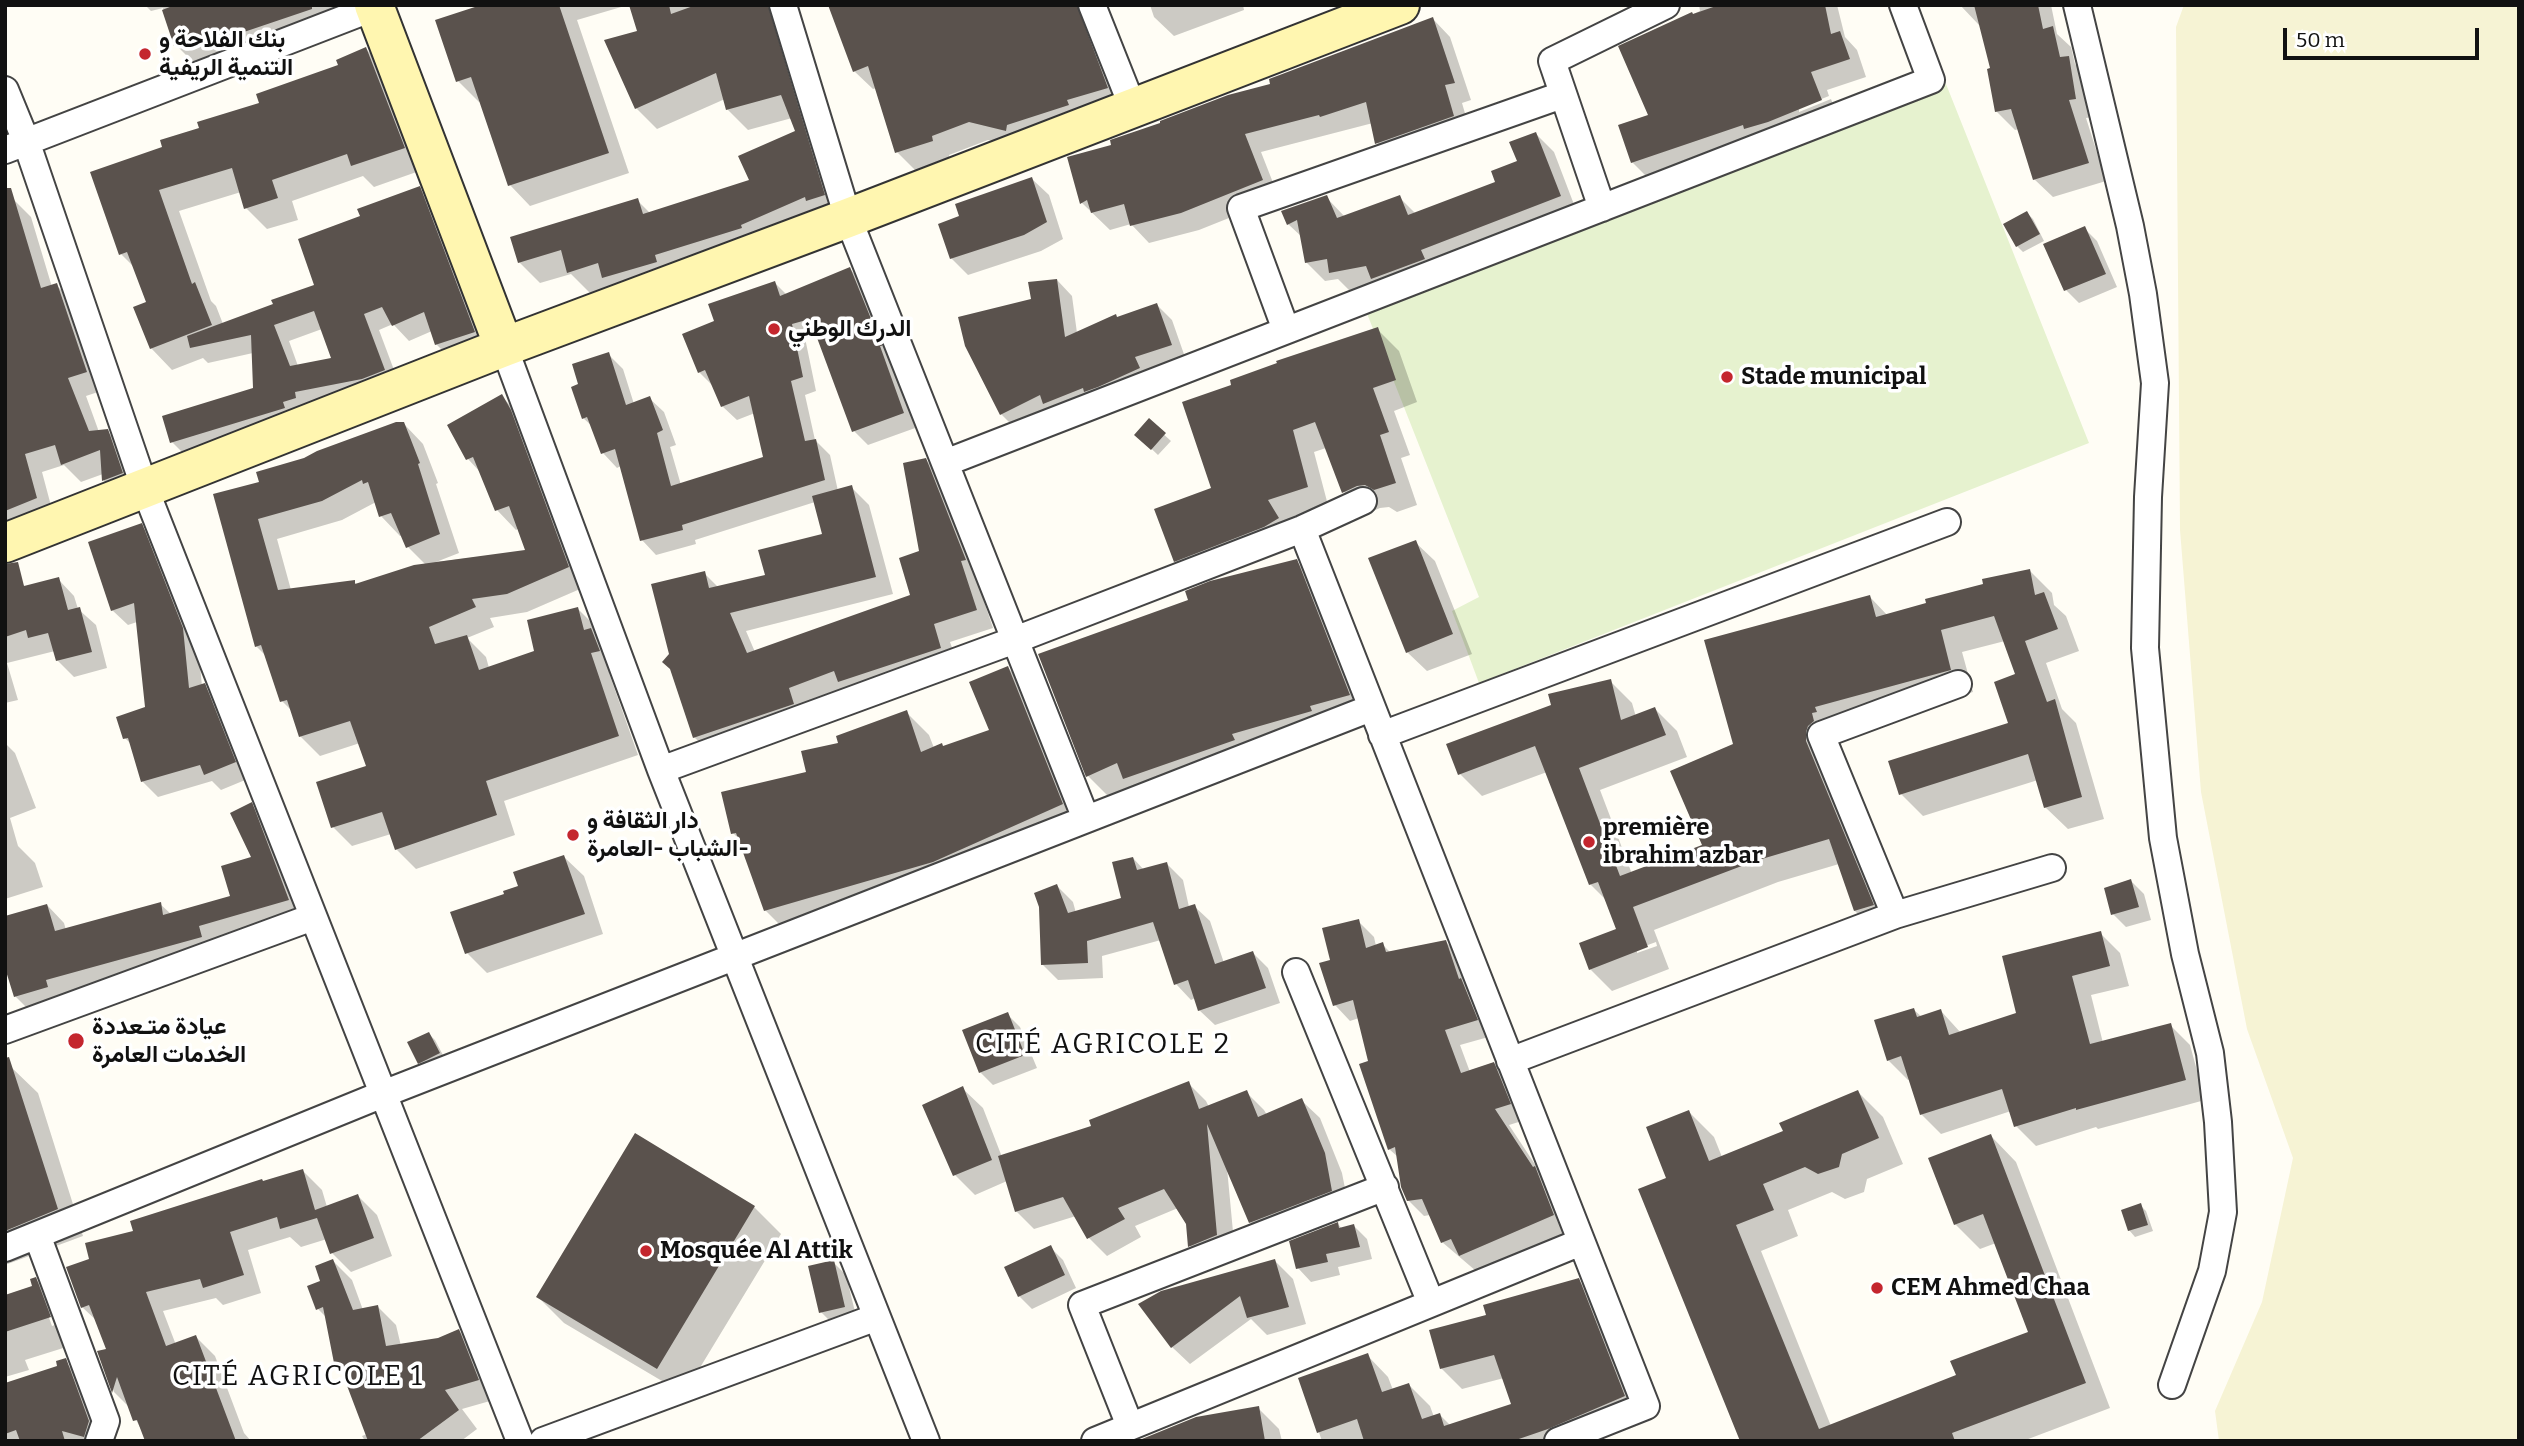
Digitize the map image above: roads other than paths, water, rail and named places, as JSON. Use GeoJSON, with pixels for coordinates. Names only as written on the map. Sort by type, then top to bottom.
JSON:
{"type":"FeatureCollection","features":[{"type":"Feature","properties":{"kind":"main road"},"geometry":{"type":"LineString","coordinates":[[5,543],[504,347],[848,218],[1400,5]]}},
{"type":"Feature","properties":{"kind":"main road"},"geometry":{"type":"LineString","coordinates":[[377,6],[504,347]]}},
{"type":"Feature","properties":{"kind":"street"},"geometry":{"type":"LineString","coordinates":[[783,5],[848,218],[1086,820]]}},
{"type":"Feature","properties":{"kind":"street"},"geometry":{"type":"LineString","coordinates":[[1092,5],[1133,108]]}},
{"type":"Feature","properties":{"kind":"street"},"geometry":{"type":"LineString","coordinates":[[1602,208],[1552,61],[1666,5]]}},
{"type":"Feature","properties":{"kind":"street"},"geometry":{"type":"LineString","coordinates":[[945,463],[1931,80],[1903,5]]}},
{"type":"Feature","properties":{"kind":"street"},"geometry":{"type":"LineString","coordinates":[[2077,5],[2130,226],[2143,294],[2155,383],[2148,497],[2145,648],[2163,838],[2185,954],[2210,1053],[2218,1122],[2223,1212],[2213,1270],[2172,1385]]}},
{"type":"Feature","properties":{"kind":"street"},"geometry":{"type":"LineString","coordinates":[[15,145],[377,6]]}},
{"type":"Feature","properties":{"kind":"street"},"geometry":{"type":"LineString","coordinates":[[5,90],[15,145],[145,489],[520,1441]]}},
{"type":"Feature","properties":{"kind":"street"},"geometry":{"type":"LineString","coordinates":[[1286,330],[1241,208],[1562,95]]}},
{"type":"Feature","properties":{"kind":"street"},"geometry":{"type":"LineString","coordinates":[[504,347],[660,770],[926,1441]]}},
{"type":"Feature","properties":{"kind":"street"},"geometry":{"type":"LineString","coordinates":[[660,770],[1015,640],[1302,529],[1363,501]]}},
{"type":"Feature","properties":{"kind":"street"},"geometry":{"type":"LineString","coordinates":[[1382,735],[1947,523]]}},
{"type":"Feature","properties":{"kind":"street"},"geometry":{"type":"LineString","coordinates":[[1302,529],[1646,1406],[1558,1441]]}},
{"type":"Feature","properties":{"kind":"street"},"geometry":{"type":"LineString","coordinates":[[1895,915],[1821,734],[1958,684]]}},
{"type":"Feature","properties":{"kind":"street"},"geometry":{"type":"LineString","coordinates":[[5,1248],[383,1094],[1371,708]]}},
{"type":"Feature","properties":{"kind":"street"},"geometry":{"type":"LineString","coordinates":[[1510,1061],[1895,915],[2052,868]]}},
{"type":"Feature","properties":{"kind":"street"},"geometry":{"type":"LineString","coordinates":[[5,1030],[313,917]]}},
{"type":"Feature","properties":{"kind":"street"},"geometry":{"type":"LineString","coordinates":[[1296,972],[1431,1304]]}},
{"type":"Feature","properties":{"kind":"street"},"geometry":{"type":"LineString","coordinates":[[1130,1426],[1082,1305],[1385,1187]]}},
{"type":"Feature","properties":{"kind":"street"},"geometry":{"type":"LineString","coordinates":[[37,1235],[106,1421],[99,1441]]}},
{"type":"Feature","properties":{"kind":"street"},"geometry":{"type":"LineString","coordinates":[[1095,1441],[1581,1242]]}},
{"type":"Feature","properties":{"kind":"street"},"geometry":{"type":"LineString","coordinates":[[543,1441],[877,1317]]}},
{"type":"Feature","properties":{"kind":"place","name":"بنك الفلاحة و التنمية الريفية"},"geometry":{"type":"Point","coordinates":[145,54]}},
{"type":"Feature","properties":{"kind":"place","name":"الدرك الوطني"},"geometry":{"type":"Point","coordinates":[774,329]}},
{"type":"Feature","properties":{"kind":"place","name":"Stade municipal"},"geometry":{"type":"Point","coordinates":[1727,377]}},
{"type":"Feature","properties":{"kind":"place","name":"دار الثقافة و الشباب -العامرة-"},"geometry":{"type":"Point","coordinates":[573,835]}},
{"type":"Feature","properties":{"kind":"place","name":"première ibrahim azbar"},"geometry":{"type":"Point","coordinates":[1589,842]}},
{"type":"Feature","properties":{"kind":"place","name":"عيادة متـعددة الخدمات العامرة"},"geometry":{"type":"Point","coordinates":[76,1041]}},
{"type":"Feature","properties":{"kind":"place","name":"Mosquée Al Attik"},"geometry":{"type":"Point","coordinates":[646,1251]}},
{"type":"Feature","properties":{"kind":"place","name":"CEM Ahmed Chaa"},"geometry":{"type":"Point","coordinates":[1877,1288]}},
{"type":"Feature","properties":{"kind":"district","name":"CITÉ AGRICOLE 2"},"geometry":{"type":"Point","coordinates":[1103,1045]}},
{"type":"Feature","properties":{"kind":"district","name":"CITÉ AGRICOLE 1"},"geometry":{"type":"Point","coordinates":[298,1377]}}]}
